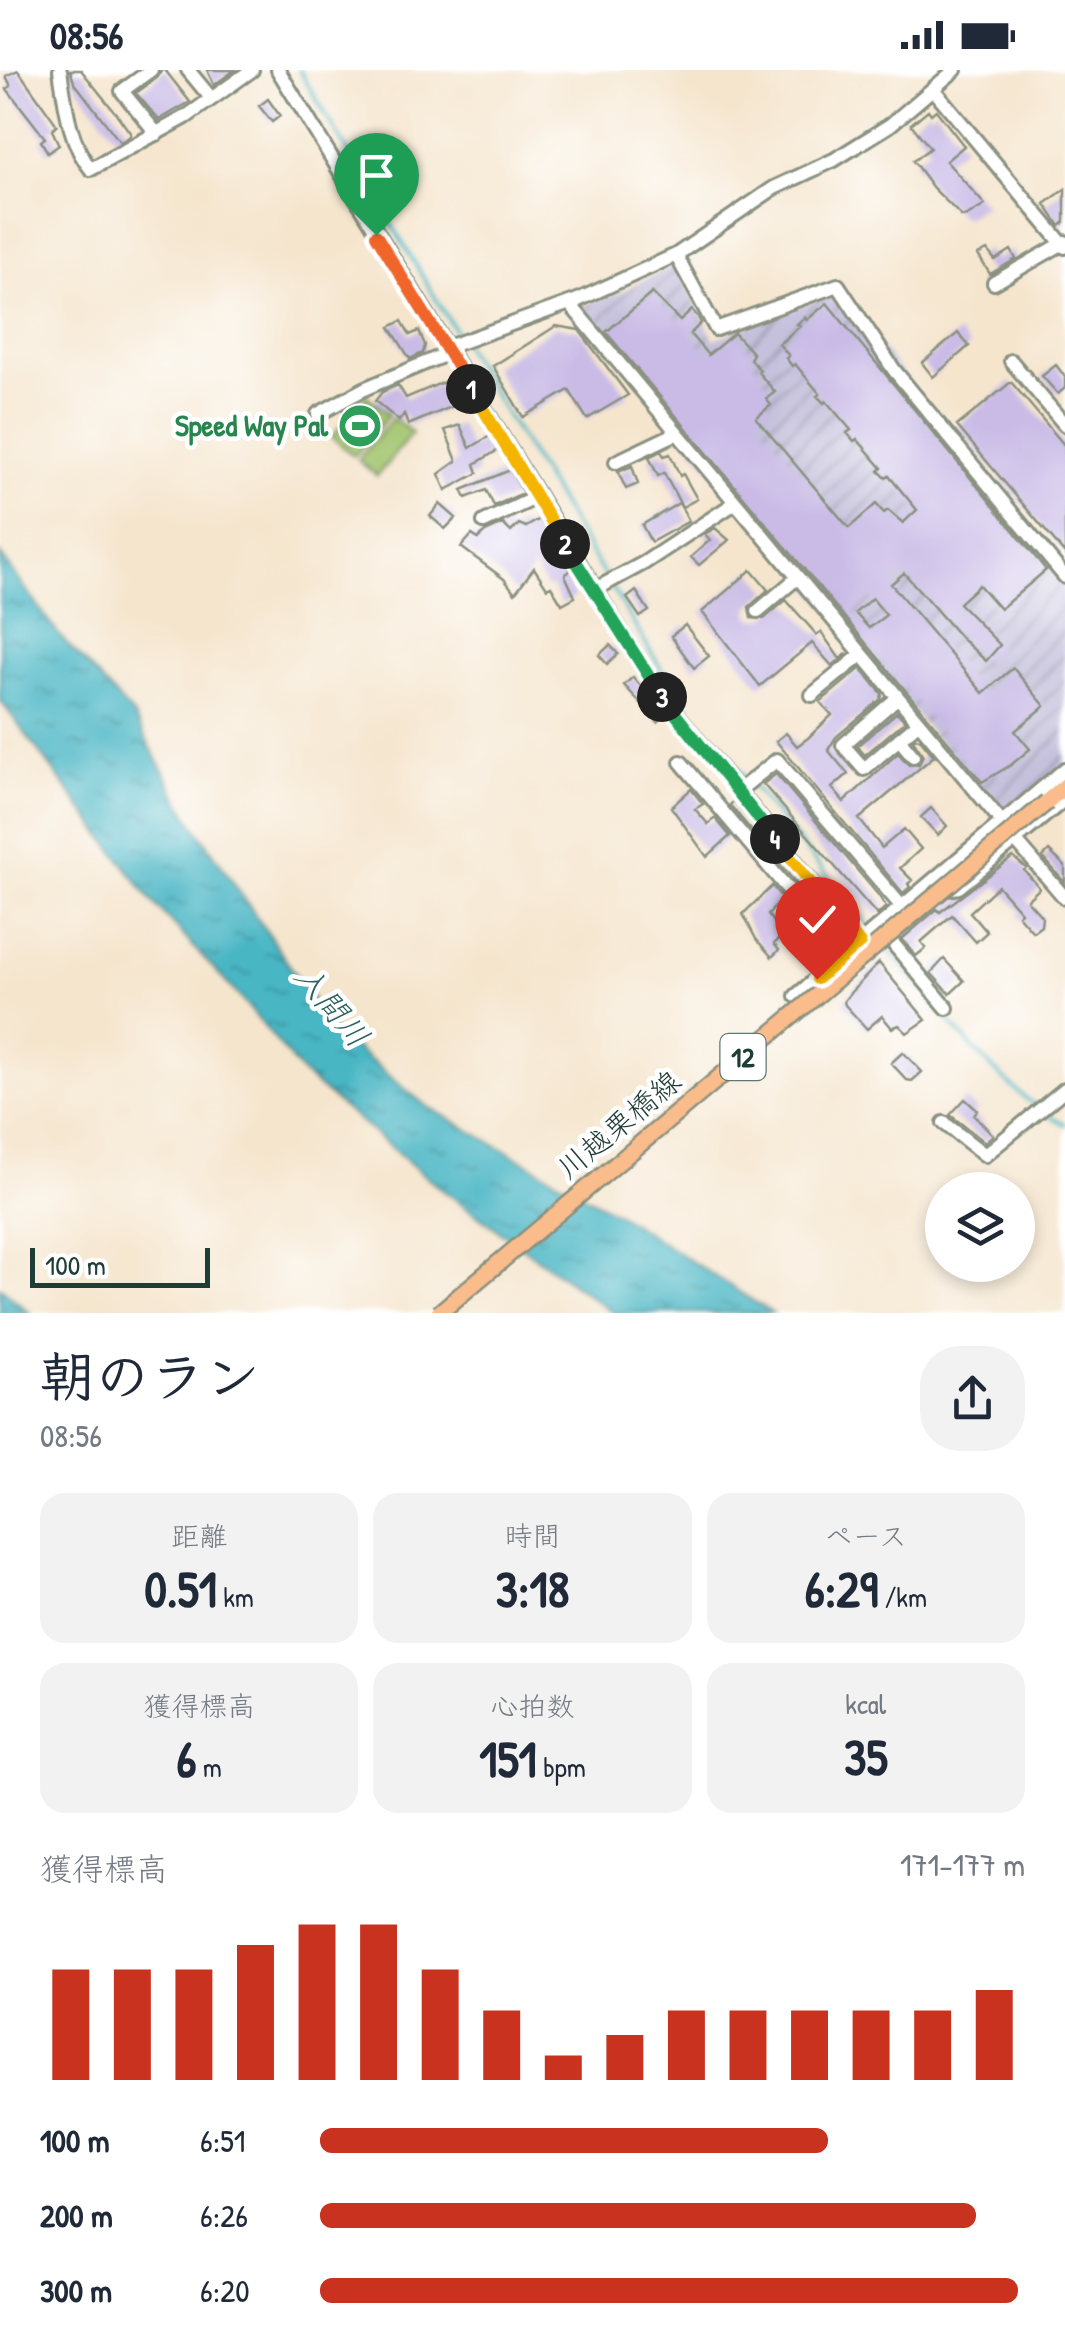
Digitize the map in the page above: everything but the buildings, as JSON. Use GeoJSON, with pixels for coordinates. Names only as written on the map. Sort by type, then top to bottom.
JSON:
{"type":"FeatureCollection","features":[{"type":"Feature","properties":{"kind":"main road","name":"川越栗橋線"},"geometry":{"type":"LineString","coordinates":[[438,1313],[1065,786]]}},
{"type":"Feature","properties":{"kind":"street"},"geometry":{"type":"LineString","coordinates":[[60,70],[68,114],[91,169],[157,134],[252,70]]}},
{"type":"Feature","properties":{"kind":"street"},"geometry":{"type":"LineString","coordinates":[[151,70],[122,91],[157,134]]}},
{"type":"Feature","properties":{"kind":"street"},"geometry":{"type":"LineString","coordinates":[[188,70],[211,98]]}},
{"type":"Feature","properties":{"kind":"street"},"geometry":{"type":"LineString","coordinates":[[278,70],[655,687],[860,943]]}},
{"type":"Feature","properties":{"kind":"street"},"geometry":{"type":"LineString","coordinates":[[318,414],[447,350],[570,303],[676,255],[774,188],[834,160],[890,125],[942,77],[1064,244],[994,283]]}},
{"type":"Feature","properties":{"kind":"street"},"geometry":{"type":"LineString","coordinates":[[676,255],[716,329],[838,285],[894,370],[1065,577]]}},
{"type":"Feature","properties":{"kind":"street"},"geometry":{"type":"LineString","coordinates":[[570,303],[1002,822]]}},
{"type":"Feature","properties":{"kind":"street"},"geometry":{"type":"LineString","coordinates":[[1011,362],[1065,425]]}},
{"type":"Feature","properties":{"kind":"street"},"geometry":{"type":"LineString","coordinates":[[616,462],[677,433]]}},
{"type":"Feature","properties":{"kind":"street"},"geometry":{"type":"LineString","coordinates":[[484,522],[537,497]]}},
{"type":"Feature","properties":{"kind":"street"},"geometry":{"type":"LineString","coordinates":[[594,590],[644,564],[735,504]]}},
{"type":"Feature","properties":{"kind":"street"},"geometry":{"type":"LineString","coordinates":[[758,611],[797,578]]}},
{"type":"Feature","properties":{"kind":"street"},"geometry":{"type":"LineString","coordinates":[[806,616],[820,605]]}},
{"type":"Feature","properties":{"kind":"street"},"geometry":{"type":"LineString","coordinates":[[812,695],[861,656]]}},
{"type":"Feature","properties":{"kind":"street"},"geometry":{"type":"LineString","coordinates":[[897,698],[843,745],[864,769],[918,723]]}},
{"type":"Feature","properties":{"kind":"street"},"geometry":{"type":"LineString","coordinates":[[899,740],[913,756]]}},
{"type":"Feature","properties":{"kind":"street"},"geometry":{"type":"LineString","coordinates":[[737,792],[777,760],[902,907]]}},
{"type":"Feature","properties":{"kind":"street"},"geometry":{"type":"LineString","coordinates":[[681,762],[844,956]]}},
{"type":"Feature","properties":{"kind":"street"},"geometry":{"type":"LineString","coordinates":[[796,996],[1065,770]]}},
{"type":"Feature","properties":{"kind":"street"},"geometry":{"type":"LineString","coordinates":[[923,888],[958,888],[1065,799]]}},
{"type":"Feature","properties":{"kind":"street"},"geometry":{"type":"LineString","coordinates":[[1016,841],[1065,898]]}},
{"type":"Feature","properties":{"kind":"street"},"geometry":{"type":"LineString","coordinates":[[880,926],[947,1008]]}},
{"type":"Feature","properties":{"kind":"street"},"geometry":{"type":"LineString","coordinates":[[944,1122],[986,1156],[1065,1089]]}},
{"type":"Feature","properties":{"kind":"shaded area"},"geometry":{"type":"Polygon","coordinates":[[[676,264],[714,339],[838,291],[1065,583],[1065,765],[1002,818],[576,308],[620,292],[676,264]]]}},
{"type":"Feature","properties":{"kind":"green space","name":"Speed Way Pal"},"geometry":{"type":"Polygon","coordinates":[[[366,395],[389,415],[354,456],[332,437],[366,395]]]}},
{"type":"Feature","properties":{"kind":"green space","name":"Speed Way Pal"},"geometry":{"type":"Polygon","coordinates":[[[393,418],[412,433],[377,476],[358,460],[393,418]]]}},
{"type":"Feature","properties":{"kind":"water"},"geometry":{"type":"Polygon","coordinates":[[[0,554],[59,635],[133,715],[187,814],[333,1030],[425,1105],[618,1214],[772,1313],[613,1313],[436,1185],[303,1074],[246,1004],[152,901],[0,700],[0,554]]]}},
{"type":"Feature","properties":{"kind":"water"},"geometry":{"type":"Polygon","coordinates":[[[0,1287],[30,1313],[0,1313],[0,1287]]]}},
{"type":"Feature","properties":{"kind":"waterway"},"geometry":{"type":"LineString","coordinates":[[299,70],[459,337]]}},
{"type":"Feature","properties":{"kind":"waterway"},"geometry":{"type":"LineString","coordinates":[[464,345],[679,698],[870,927]]}},
{"type":"Feature","properties":{"kind":"waterway"},"geometry":{"type":"LineString","coordinates":[[885,945],[975,1050],[1035,1106]]}},
{"type":"Feature","properties":{"kind":"waterway"},"geometry":{"type":"LineString","coordinates":[[1043,1112],[1065,1124]]}},
{"type":"Feature","properties":{"kind":"place","name":"Speed Way Pal"},"geometry":{"type":"Point","coordinates":[360,426]}},
{"type":"Feature","properties":{"kind":"route"},"geometry":{"type":"LineString","coordinates":[[376,235],[655,687],[860,943],[817,979]]}},
{"type":"Feature","properties":{"kind":"water label","name":"入間川"},"geometry":{"type":"Point","coordinates":[332,1006]}}]}
